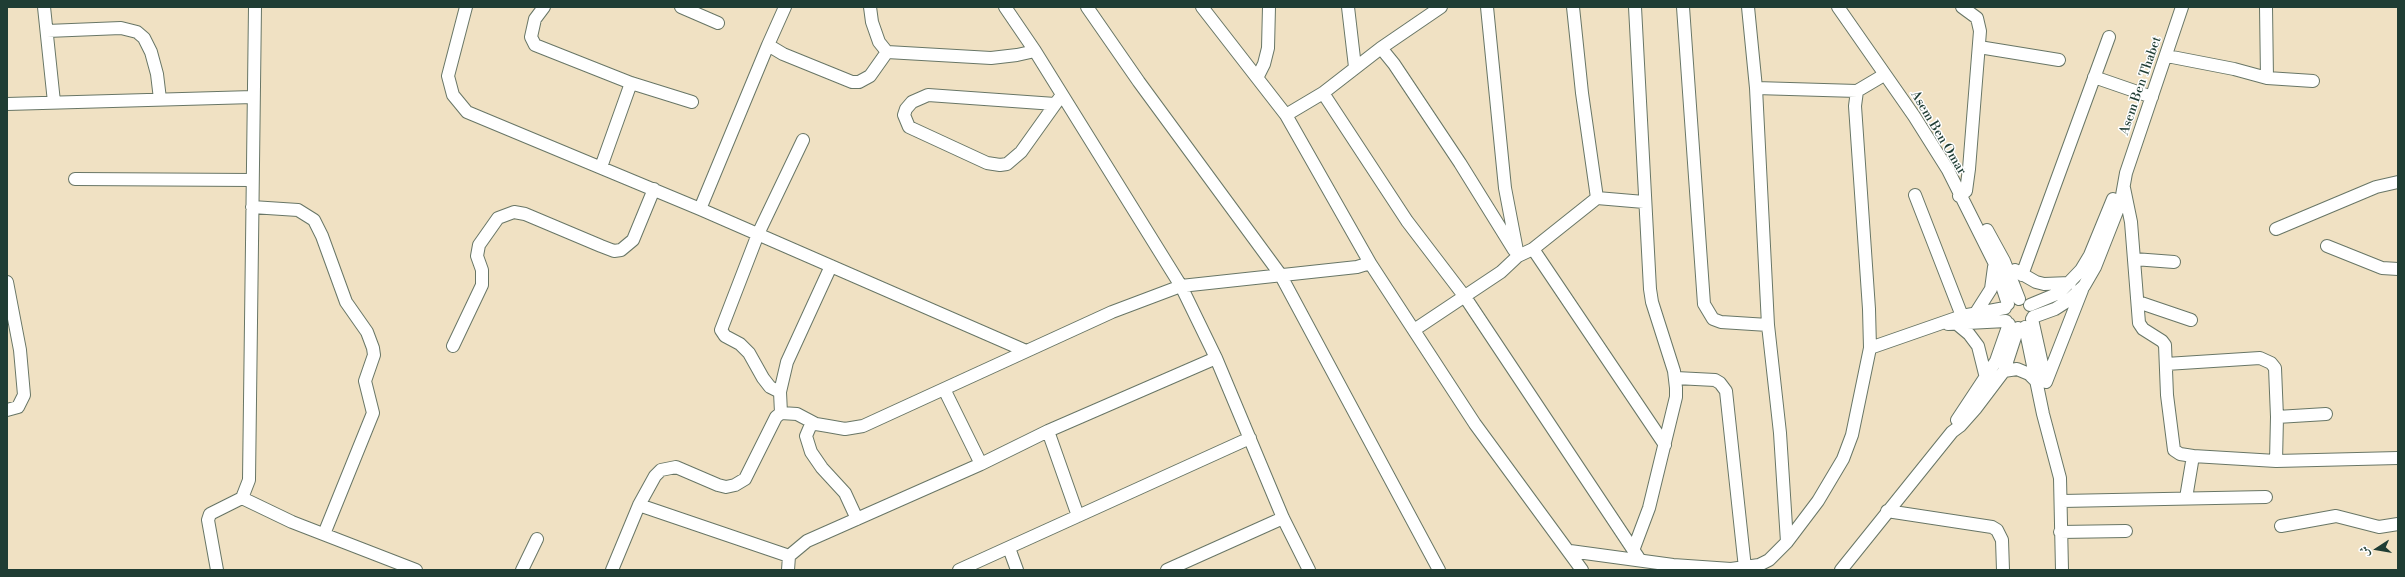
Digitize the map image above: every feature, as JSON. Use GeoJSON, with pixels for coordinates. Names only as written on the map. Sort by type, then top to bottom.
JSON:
{"type":"FeatureCollection","features":[{"type":"Feature","properties":{"kind":"street"},"geometry":{"type":"LineString","coordinates":[[44,7],[54,102]]}},
{"type":"Feature","properties":{"kind":"street"},"geometry":{"type":"LineString","coordinates":[[217,570],[208,520],[210,514],[242,498],[249,480],[255,7]]}},
{"type":"Feature","properties":{"kind":"street"},"geometry":{"type":"LineString","coordinates":[[466,7],[448,76],[453,95],[459,104],[478,117],[654,189],[1026,351]]}},
{"type":"Feature","properties":{"kind":"street"},"geometry":{"type":"LineString","coordinates":[[544,7],[535,19],[532,37],[534,45],[631,83],[692,102]]}},
{"type":"Feature","properties":{"kind":"street"},"geometry":{"type":"LineString","coordinates":[[681,7],[718,23]]}},
{"type":"Feature","properties":{"kind":"street"},"geometry":{"type":"LineString","coordinates":[[700,209],[785,7]]}},
{"type":"Feature","properties":{"kind":"street"},"geometry":{"type":"LineString","coordinates":[[870,7],[872,22],[879,42],[887,52],[991,58],[1017,56],[1035,51]]}},
{"type":"Feature","properties":{"kind":"street"},"geometry":{"type":"LineString","coordinates":[[1005,7],[1035,51],[1058,100],[1181,286],[1216,358],[1283,518],[1309,570]]}},
{"type":"Feature","properties":{"kind":"street"},"geometry":{"type":"LineString","coordinates":[[1087,7],[1139,82],[1280,274],[1439,570]]}},
{"type":"Feature","properties":{"kind":"street"},"geometry":{"type":"LineString","coordinates":[[1202,7],[1248,67],[1258,76],[1286,115],[1370,263],[1475,424],[1570,551],[1582,570]]}},
{"type":"Feature","properties":{"kind":"street"},"geometry":{"type":"LineString","coordinates":[[1258,76],[1264,64],[1268,48],[1269,7]]}},
{"type":"Feature","properties":{"kind":"street"},"geometry":{"type":"LineString","coordinates":[[1348,7],[1355,67]]}},
{"type":"Feature","properties":{"kind":"street"},"geometry":{"type":"LineString","coordinates":[[1487,7],[1505,188],[1518,256]]}},
{"type":"Feature","properties":{"kind":"street"},"geometry":{"type":"LineString","coordinates":[[1573,7],[1582,93],[1597,198]]}},
{"type":"Feature","properties":{"kind":"street"},"geometry":{"type":"LineString","coordinates":[[1634,548],[1649,508],[1676,397],[1676,378],[1652,302],[1644,202],[1635,7]]}},
{"type":"Feature","properties":{"kind":"street"},"geometry":{"type":"LineString","coordinates":[[1683,7],[1704,304],[1713,319],[1721,322],[1768,325]]}},
{"type":"Feature","properties":{"kind":"street"},"geometry":{"type":"LineString","coordinates":[[1748,7],[1756,88],[1768,325],[1780,432],[1787,542]]}},
{"type":"Feature","properties":{"kind":"street","name":"Asem Ben Omar"},"geometry":{"type":"LineString","coordinates":[[1838,7],[1914,116],[1963,193],[1999,261]]}},
{"type":"Feature","properties":{"kind":"street"},"geometry":{"type":"LineString","coordinates":[[1962,7],[1977,18],[1980,31],[1963,193]]}},
{"type":"Feature","properties":{"kind":"street","name":"Asem Ben Thabet"},"geometry":{"type":"LineString","coordinates":[[2126,173],[2167,56],[2182,7]]}},
{"type":"Feature","properties":{"kind":"street"},"geometry":{"type":"LineString","coordinates":[[2266,7],[2267,78]]}},
{"type":"Feature","properties":{"kind":"street"},"geometry":{"type":"LineString","coordinates":[[1286,115],[1323,93],[1355,67],[1436,9]]}},
{"type":"Feature","properties":{"kind":"street"},"geometry":{"type":"LineString","coordinates":[[47,31],[121,28],[137,32],[144,38],[151,52],[157,74],[160,98]]}},
{"type":"Feature","properties":{"kind":"street"},"geometry":{"type":"LineString","coordinates":[[2022,275],[2109,37]]}},
{"type":"Feature","properties":{"kind":"street"},"geometry":{"type":"LineString","coordinates":[[768,45],[783,54],[852,82],[859,82],[870,76],[887,52]]}},
{"type":"Feature","properties":{"kind":"street"},"geometry":{"type":"LineString","coordinates":[[1979,47],[2059,60]]}},
{"type":"Feature","properties":{"kind":"street"},"geometry":{"type":"LineString","coordinates":[[1381,48],[1394,64],[1460,163],[1518,256]]}},
{"type":"Feature","properties":{"kind":"street"},"geometry":{"type":"LineString","coordinates":[[2167,56],[2234,69],[2267,78],[2313,80]]}},
{"type":"Feature","properties":{"kind":"street"},"geometry":{"type":"LineString","coordinates":[[1756,88],[1857,91],[1884,75]]}},
{"type":"Feature","properties":{"kind":"street"},"geometry":{"type":"LineString","coordinates":[[2094,77],[2152,97]]}},
{"type":"Feature","properties":{"kind":"street"},"geometry":{"type":"LineString","coordinates":[[601,167],[631,83]]}},
{"type":"Feature","properties":{"kind":"street"},"geometry":{"type":"LineString","coordinates":[[1570,551],[1673,565],[1744,569],[1759,565],[1769,560],[1787,542],[1818,501],[1847,449],[1870,348],[1869,310],[1856,131],[1857,91]]}},
{"type":"Feature","properties":{"kind":"street"},"geometry":{"type":"LineString","coordinates":[[1323,93],[1407,221],[1465,297],[1634,548],[1640,560]]}},
{"type":"Feature","properties":{"kind":"street"},"geometry":{"type":"LineString","coordinates":[[928,95],[1058,100],[1021,152],[1007,164],[1000,165],[987,163],[909,127],[904,115],[906,109],[912,102],[928,95]]}},
{"type":"Feature","properties":{"kind":"street"},"geometry":{"type":"LineString","coordinates":[[7,104],[160,98],[253,97]]}},
{"type":"Feature","properties":{"kind":"street"},"geometry":{"type":"LineString","coordinates":[[780,392],[770,387],[763,378],[749,353],[740,344],[725,336],[721,330],[758,234],[803,140]]}},
{"type":"Feature","properties":{"kind":"street"},"geometry":{"type":"LineString","coordinates":[[2042,382],[2084,286],[2105,246],[2124,188],[2126,173]]}},
{"type":"Feature","properties":{"kind":"street"},"geometry":{"type":"LineString","coordinates":[[1952,432],[1957,419],[1986,378],[1998,355],[2022,320],[2070,283],[2090,255],[2119,185],[2126,173]]}},
{"type":"Feature","properties":{"kind":"street"},"geometry":{"type":"LineString","coordinates":[[75,179],[252,180]]}},
{"type":"Feature","properties":{"kind":"street"},"geometry":{"type":"LineString","coordinates":[[2276,228],[2376,187],[2398,182]]}},
{"type":"Feature","properties":{"kind":"street"},"geometry":{"type":"LineString","coordinates":[[2124,188],[2131,222],[2140,326],[2164,342],[2172,446],[2180,454],[2276,461],[2398,458]]}},
{"type":"Feature","properties":{"kind":"street"},"geometry":{"type":"LineString","coordinates":[[453,346],[482,285],[482,270],[477,256],[479,245],[498,218],[514,212],[525,214],[614,251],[621,250],[633,240],[654,189]]}},
{"type":"Feature","properties":{"kind":"street"},"geometry":{"type":"LineString","coordinates":[[1915,196],[1960,320],[1978,346],[1986,378]]}},
{"type":"Feature","properties":{"kind":"street"},"geometry":{"type":"LineString","coordinates":[[1414,330],[1501,272],[1518,256],[1533,249],[1597,198],[1644,202]]}},
{"type":"Feature","properties":{"kind":"street"},"geometry":{"type":"LineString","coordinates":[[252,207],[298,210],[314,220],[322,236],[346,302],[367,332],[373,348],[374,355],[365,381],[373,413],[324,534]]}},
{"type":"Feature","properties":{"kind":"street"},"geometry":{"type":"LineString","coordinates":[[2327,246],[2382,268],[2398,269]]}},
{"type":"Feature","properties":{"kind":"street"},"geometry":{"type":"LineString","coordinates":[[1533,249],[1665,445]]}},
{"type":"Feature","properties":{"kind":"street"},"geometry":{"type":"LineString","coordinates":[[2134,259],[2174,262]]}},
{"type":"Feature","properties":{"kind":"street"},"geometry":{"type":"LineString","coordinates":[[1999,261],[2022,275],[2044,284],[2070,283]]}},
{"type":"Feature","properties":{"kind":"street"},"geometry":{"type":"LineString","coordinates":[[1999,261],[2019,299],[2022,320],[2042,382],[2046,421],[2060,478],[2062,501],[2060,532],[2062,570]]}},
{"type":"Feature","properties":{"kind":"street"},"geometry":{"type":"LineString","coordinates":[[1999,261],[2006,306],[2022,320]]}},
{"type":"Feature","properties":{"kind":"street"},"geometry":{"type":"LineString","coordinates":[[1977,311],[1991,289],[1999,261]]}},
{"type":"Feature","properties":{"kind":"street"},"geometry":{"type":"LineString","coordinates":[[616,569],[639,505],[655,476],[667,467],[676,467],[726,487],[740,482],[745,479],[756,460],[776,417],[781,413],[797,414],[812,422],[846,429],[863,426],[1112,312],[1181,286],[1280,274],[1357,267],[1370,263]]}},
{"type":"Feature","properties":{"kind":"street"},"geometry":{"type":"LineString","coordinates":[[781,413],[780,392],[787,362],[832,266]]}},
{"type":"Feature","properties":{"kind":"street"},"geometry":{"type":"LineString","coordinates":[[7,282],[20,350],[24,395],[18,407],[7,410]]}},
{"type":"Feature","properties":{"kind":"street"},"geometry":{"type":"LineString","coordinates":[[1870,348],[1943,324],[1960,320],[2022,320],[2061,305],[2084,286]]}},
{"type":"Feature","properties":{"kind":"street"},"geometry":{"type":"LineString","coordinates":[[1960,320],[1977,311],[2006,306],[2019,299]]}},
{"type":"Feature","properties":{"kind":"street"},"geometry":{"type":"LineString","coordinates":[[2138,302],[2192,320]]}},
{"type":"Feature","properties":{"kind":"street"},"geometry":{"type":"LineString","coordinates":[[1841,570],[1887,511],[1952,432],[1960,426],[1976,408],[2004,371],[2022,320]]}},
{"type":"Feature","properties":{"kind":"street"},"geometry":{"type":"LineString","coordinates":[[788,570],[789,556],[807,541],[981,464],[1048,431],[1216,358]]}},
{"type":"Feature","properties":{"kind":"street"},"geometry":{"type":"LineString","coordinates":[[2166,364],[2260,358],[2267,360],[2275,368],[2277,417],[2276,461]]}},
{"type":"Feature","properties":{"kind":"street"},"geometry":{"type":"LineString","coordinates":[[2004,371],[2010,369],[2024,371],[2042,382]]}},
{"type":"Feature","properties":{"kind":"street"},"geometry":{"type":"LineString","coordinates":[[1676,378],[1715,380],[1720,382],[1726,392],[1744,569]]}},
{"type":"Feature","properties":{"kind":"street"},"geometry":{"type":"LineString","coordinates":[[944,389],[981,464]]}},
{"type":"Feature","properties":{"kind":"street"},"geometry":{"type":"LineString","coordinates":[[2277,417],[2326,414]]}},
{"type":"Feature","properties":{"kind":"street"},"geometry":{"type":"LineString","coordinates":[[812,422],[806,436],[811,452],[822,468],[845,492],[857,519]]}},
{"type":"Feature","properties":{"kind":"street"},"geometry":{"type":"LineString","coordinates":[[1048,431],[1078,516]]}},
{"type":"Feature","properties":{"kind":"street"},"geometry":{"type":"LineString","coordinates":[[959,570],[1250,438]]}},
{"type":"Feature","properties":{"kind":"street"},"geometry":{"type":"LineString","coordinates":[[2186,498],[2192,456]]}},
{"type":"Feature","properties":{"kind":"street"},"geometry":{"type":"LineString","coordinates":[[2062,501],[2186,498],[2243,499],[2266,497]]}},
{"type":"Feature","properties":{"kind":"street"},"geometry":{"type":"LineString","coordinates":[[242,498],[292,522],[416,570]]}},
{"type":"Feature","properties":{"kind":"street"},"geometry":{"type":"LineString","coordinates":[[639,505],[789,556]]}},
{"type":"Feature","properties":{"kind":"street"},"geometry":{"type":"LineString","coordinates":[[1887,511],[1997,530],[2002,540],[2003,570]]}},
{"type":"Feature","properties":{"kind":"street"},"geometry":{"type":"LineString","coordinates":[[2281,526],[2336,516],[2379,527],[2398,524]]}},
{"type":"Feature","properties":{"kind":"street"},"geometry":{"type":"LineString","coordinates":[[1167,570],[1283,518]]}},
{"type":"Feature","properties":{"kind":"street"},"geometry":{"type":"LineString","coordinates":[[2060,532],[2126,531]]}},
{"type":"Feature","properties":{"kind":"street"},"geometry":{"type":"LineString","coordinates":[[522,570],[537,539]]}},
{"type":"Feature","properties":{"kind":"street"},"geometry":{"type":"LineString","coordinates":[[1009,548],[1017,570]]}}]}
